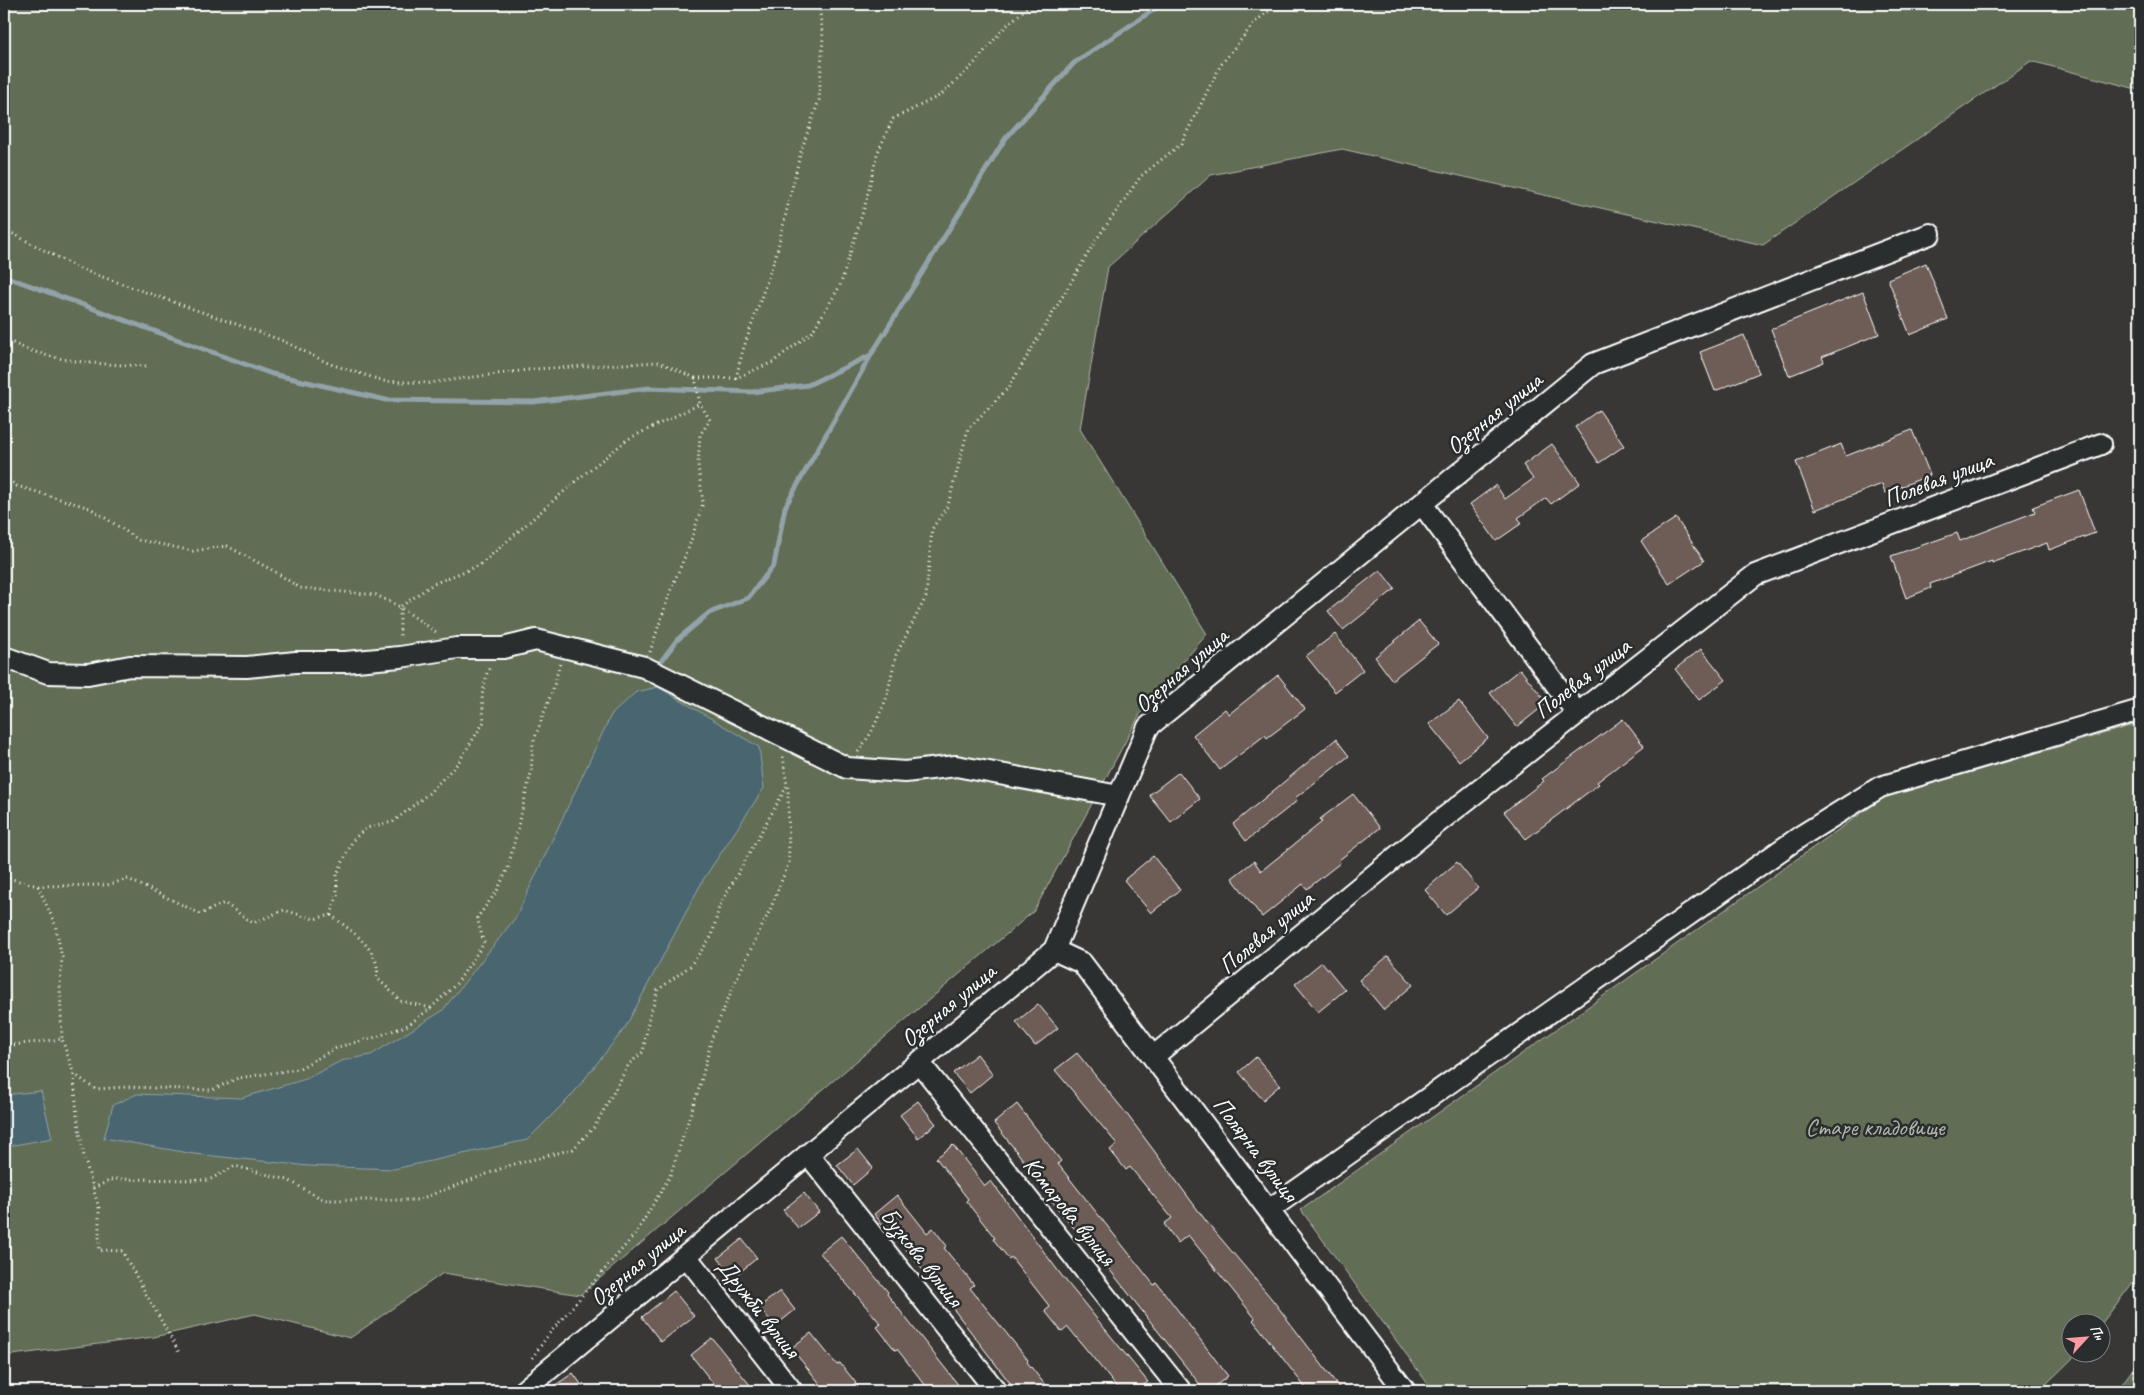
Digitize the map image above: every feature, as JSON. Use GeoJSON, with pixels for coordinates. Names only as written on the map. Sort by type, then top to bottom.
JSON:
{"type":"FeatureCollection","features":[{"type":"Feature","properties":{"kind":"street","name":"Озерная улица"},"geometry":{"type":"LineString","coordinates":[[525,1391],[1054,950],[1148,727],[1593,364],[1930,234]]}},
{"type":"Feature","properties":{"kind":"street","name":"Полевая улица"},"geometry":{"type":"LineString","coordinates":[[1154,1056],[1436,824],[1755,575],[2101,444]]}},
{"type":"Feature","properties":{"kind":"street"},"geometry":{"type":"LineString","coordinates":[[1422,504],[1578,713]]}},
{"type":"Feature","properties":{"kind":"street"},"geometry":{"type":"LineString","coordinates":[[4,657],[48,673],[88,674],[130,666],[247,667],[296,662],[345,662],[400,657],[457,648],[502,648],[536,640],[644,667],[847,768],[905,772],[956,766],[1119,796]]}},
{"type":"Feature","properties":{"kind":"street"},"geometry":{"type":"LineString","coordinates":[[1270,1209],[1801,836],[1880,787],[2140,710]]}},
{"type":"Feature","properties":{"kind":"street","name":"Полярна вулиця"},"geometry":{"type":"LineString","coordinates":[[1054,950],[1082,963],[1270,1209],[1405,1391]]}},
{"type":"Feature","properties":{"kind":"street","name":"Комарова вулиця"},"geometry":{"type":"LineString","coordinates":[[919,1062],[1181,1391]]}},
{"type":"Feature","properties":{"kind":"street","name":"Бузкова вулиця"},"geometry":{"type":"LineString","coordinates":[[808,1154],[996,1391]]}},
{"type":"Feature","properties":{"kind":"street","name":"Дружби вулиця"},"geometry":{"type":"LineString","coordinates":[[686,1256],[792,1391]]}},
{"type":"Feature","properties":{"kind":"path"},"geometry":{"type":"LineString","coordinates":[[736,378],[743,350],[776,255],[801,151],[819,100],[823,37],[819,4]]}},
{"type":"Feature","properties":{"kind":"path"},"geometry":{"type":"LineString","coordinates":[[4,230],[80,269],[281,340],[330,364],[384,381],[429,383],[535,369],[659,362],[695,378],[736,378],[773,362],[812,332],[840,286],[865,206],[877,154],[893,119],[941,95],[972,66],[1005,27],[1031,4]]}},
{"type":"Feature","properties":{"kind":"path"},"geometry":{"type":"LineString","coordinates":[[847,768],[871,733],[886,700],[896,655],[926,597],[932,529],[948,505],[968,428],[1009,387],[1096,240],[1141,176],[1181,144],[1220,66],[1255,22],[1277,4]]}},
{"type":"Feature","properties":{"kind":"path"},"geometry":{"type":"LineString","coordinates":[[4,338],[23,349],[85,362],[147,366]]}},
{"type":"Feature","properties":{"kind":"path"},"geometry":{"type":"LineString","coordinates":[[644,667],[703,503],[699,458],[700,435],[710,420],[700,404],[695,378]]}},
{"type":"Feature","properties":{"kind":"path"},"geometry":{"type":"LineString","coordinates":[[400,607],[433,584],[480,565],[577,480],[628,439],[700,404]]}},
{"type":"Feature","properties":{"kind":"path"},"geometry":{"type":"LineString","coordinates":[[4,477],[17,486],[90,508],[139,540],[193,551],[227,546],[274,571],[300,588],[376,595],[400,607],[457,648]]}},
{"type":"Feature","properties":{"kind":"path"},"geometry":{"type":"LineString","coordinates":[[400,607],[400,657]]}},
{"type":"Feature","properties":{"kind":"path"},"geometry":{"type":"LineString","coordinates":[[74,1074],[95,1089],[128,1087],[212,1090],[238,1078],[298,1069],[338,1047],[376,1037],[408,1025],[431,1008],[457,983],[484,943],[477,918],[497,891],[508,868],[531,773],[533,743],[554,686],[560,663],[536,640]]}},
{"type":"Feature","properties":{"kind":"path"},"geometry":{"type":"LineString","coordinates":[[331,915],[337,896],[337,874],[353,840],[366,828],[393,822],[429,793],[458,763],[484,722],[482,695],[487,672],[502,648]]}},
{"type":"Feature","properties":{"kind":"path"},"geometry":{"type":"LineString","coordinates":[[525,1391],[520,1374],[549,1334],[636,1233],[670,1176],[700,1082],[712,1037],[737,978],[770,910],[789,862],[788,786],[780,735]]}},
{"type":"Feature","properties":{"kind":"path"},"geometry":{"type":"LineString","coordinates":[[93,1188],[114,1179],[210,1180],[235,1166],[288,1180],[324,1200],[417,1200],[511,1165],[573,1148],[595,1126],[629,1064],[643,1052],[649,1018],[658,990],[690,966],[712,936],[719,907],[788,786]]}},
{"type":"Feature","properties":{"kind":"path"},"geometry":{"type":"LineString","coordinates":[[4,877],[38,886],[107,885],[128,879],[201,914],[224,903],[253,923],[284,910],[314,919],[331,915]]}},
{"type":"Feature","properties":{"kind":"path"},"geometry":{"type":"LineString","coordinates":[[38,886],[55,924],[62,957],[60,985],[62,1039],[74,1074],[76,1116],[99,1208],[99,1250],[122,1251],[180,1354]]}},
{"type":"Feature","properties":{"kind":"path"},"geometry":{"type":"LineString","coordinates":[[331,915],[371,951],[379,968],[377,978],[401,1001],[431,1008]]}},
{"type":"Feature","properties":{"kind":"path"},"geometry":{"type":"LineString","coordinates":[[4,1046],[62,1039]]}},
{"type":"Feature","properties":{"kind":"green space"},"geometry":{"type":"Polygon","coordinates":[[[4,4],[2140,4],[2140,90],[2031,61],[1763,245],[1342,149],[1211,175],[1108,267],[1080,429],[1207,634],[1143,709],[1034,911],[580,1295],[443,1273],[350,1338],[255,1314],[154,1337],[4,1356],[4,4]]]}},
{"type":"Feature","properties":{"kind":"green space","name":"Старе кладовище"},"geometry":{"type":"Polygon","coordinates":[[[2140,723],[2140,1273],[2110,1312],[2062,1312],[2062,1362],[2069,1362],[2039,1391],[1433,1391],[1301,1210],[1883,798],[2140,723]]]}},
{"type":"Feature","properties":{"kind":"green space"},"geometry":{"type":"Polygon","coordinates":[[[2140,1359],[2140,1391],[2117,1391],[2140,1359]]]}},
{"type":"Feature","properties":{"kind":"water"},"geometry":{"type":"Polygon","coordinates":[[[658,687],[759,747],[764,788],[703,880],[625,1028],[571,1096],[527,1140],[394,1169],[309,1166],[194,1154],[104,1138],[113,1105],[137,1094],[241,1098],[306,1079],[341,1061],[371,1055],[442,1011],[516,917],[611,715],[636,692],[658,687]]]}},
{"type":"Feature","properties":{"kind":"water"},"geometry":{"type":"Polygon","coordinates":[[[41,1091],[52,1138],[4,1147],[4,1095],[41,1091]]]}},
{"type":"Feature","properties":{"kind":"building"},"geometry":{"type":"Polygon","coordinates":[[[1926,263],[1948,319],[1910,335],[1888,279],[1926,263]]]}},
{"type":"Feature","properties":{"kind":"building"},"geometry":{"type":"Polygon","coordinates":[[[1863,292],[1879,334],[1822,357],[1824,362],[1789,376],[1771,329],[1863,292]]]}},
{"type":"Feature","properties":{"kind":"building"},"geometry":{"type":"Polygon","coordinates":[[[1744,335],[1759,373],[1715,391],[1700,352],[1744,335]]]}},
{"type":"Feature","properties":{"kind":"building"},"geometry":{"type":"Polygon","coordinates":[[[1599,410],[1624,446],[1599,463],[1575,427],[1599,410]]]}},
{"type":"Feature","properties":{"kind":"building"},"geometry":{"type":"Polygon","coordinates":[[[1912,430],[1930,475],[1885,493],[1882,484],[1815,510],[1796,462],[1841,444],[1846,456],[1912,430]]]}},
{"type":"Feature","properties":{"kind":"building"},"geometry":{"type":"Polygon","coordinates":[[[1552,444],[1580,483],[1551,504],[1546,498],[1518,518],[1522,523],[1496,541],[1470,504],[1496,485],[1505,499],[1533,479],[1523,465],[1552,444]]]}},
{"type":"Feature","properties":{"kind":"building"},"geometry":{"type":"Polygon","coordinates":[[[2079,490],[2095,533],[2049,550],[2047,543],[1992,563],[1992,561],[1930,584],[1931,588],[1906,598],[1891,556],[1957,533],[1960,541],[2035,512],[2033,507],[2079,490]]]}},
{"type":"Feature","properties":{"kind":"building"},"geometry":{"type":"Polygon","coordinates":[[[1676,518],[1704,561],[1669,584],[1641,541],[1676,518]]]}},
{"type":"Feature","properties":{"kind":"building"},"geometry":{"type":"Polygon","coordinates":[[[1380,570],[1395,589],[1343,630],[1328,611],[1380,570]]]}},
{"type":"Feature","properties":{"kind":"building"},"geometry":{"type":"Polygon","coordinates":[[[1419,621],[1438,644],[1392,680],[1375,657],[1419,621]]]}},
{"type":"Feature","properties":{"kind":"building"},"geometry":{"type":"Polygon","coordinates":[[[1335,634],[1363,670],[1335,692],[1306,656],[1335,634]]]}},
{"type":"Feature","properties":{"kind":"building"},"geometry":{"type":"Polygon","coordinates":[[[1701,649],[1726,680],[1699,700],[1675,669],[1701,649]]]}},
{"type":"Feature","properties":{"kind":"building"},"geometry":{"type":"Polygon","coordinates":[[[1520,669],[1547,703],[1517,727],[1490,693],[1520,669]]]}},
{"type":"Feature","properties":{"kind":"building"},"geometry":{"type":"Polygon","coordinates":[[[1278,675],[1305,709],[1267,738],[1265,735],[1220,770],[1193,735],[1225,709],[1229,714],[1278,675]]]}},
{"type":"Feature","properties":{"kind":"building"},"geometry":{"type":"Polygon","coordinates":[[[1459,701],[1488,738],[1459,761],[1429,724],[1459,701]]]}},
{"type":"Feature","properties":{"kind":"building"},"geometry":{"type":"Polygon","coordinates":[[[1623,719],[1644,746],[1597,782],[1599,784],[1526,839],[1504,812],[1544,781],[1542,779],[1623,719]]]}},
{"type":"Feature","properties":{"kind":"building"},"geometry":{"type":"Polygon","coordinates":[[[1336,739],[1349,756],[1295,798],[1297,801],[1246,841],[1233,824],[1336,739]]]}},
{"type":"Feature","properties":{"kind":"building"},"geometry":{"type":"Polygon","coordinates":[[[1179,772],[1200,799],[1171,822],[1149,795],[1179,772]]]}},
{"type":"Feature","properties":{"kind":"building"},"geometry":{"type":"Polygon","coordinates":[[[1353,794],[1380,828],[1339,860],[1340,863],[1307,889],[1303,884],[1262,917],[1232,878],[1254,861],[1261,871],[1322,822],[1320,819],[1353,794]]]}},
{"type":"Feature","properties":{"kind":"building"},"geometry":{"type":"Polygon","coordinates":[[[1153,856],[1180,890],[1151,913],[1124,880],[1153,856]]]}},
{"type":"Feature","properties":{"kind":"building"},"geometry":{"type":"Polygon","coordinates":[[[1457,862],[1478,888],[1446,915],[1425,890],[1457,862]]]}},
{"type":"Feature","properties":{"kind":"building"},"geometry":{"type":"Polygon","coordinates":[[[1388,956],[1413,985],[1384,1010],[1359,980],[1388,956]]]}},
{"type":"Feature","properties":{"kind":"building"},"geometry":{"type":"Polygon","coordinates":[[[1322,962],[1345,990],[1318,1012],[1295,984],[1322,962]]]}},
{"type":"Feature","properties":{"kind":"building"},"geometry":{"type":"Polygon","coordinates":[[[1038,1004],[1058,1028],[1035,1046],[1016,1022],[1038,1004]]]}},
{"type":"Feature","properties":{"kind":"building"},"geometry":{"type":"Polygon","coordinates":[[[1077,1053],[1126,1113],[1206,1221],[1271,1298],[1342,1391],[1308,1391],[1253,1320],[1255,1318],[1188,1235],[1178,1243],[1164,1224],[1172,1218],[1130,1167],[1126,1170],[1110,1150],[1117,1144],[1055,1070],[1077,1053]]]}},
{"type":"Feature","properties":{"kind":"building"},"geometry":{"type":"Polygon","coordinates":[[[977,1054],[993,1074],[970,1093],[953,1073],[977,1054]]]}},
{"type":"Feature","properties":{"kind":"building"},"geometry":{"type":"Polygon","coordinates":[[[1256,1057],[1280,1085],[1263,1100],[1239,1072],[1256,1057]]]}},
{"type":"Feature","properties":{"kind":"building"},"geometry":{"type":"Polygon","coordinates":[[[918,1101],[936,1124],[918,1138],[900,1115],[918,1101]]]}},
{"type":"Feature","properties":{"kind":"building"},"geometry":{"type":"Polygon","coordinates":[[[1017,1104],[1061,1161],[1058,1164],[1154,1285],[1157,1283],[1228,1376],[1209,1391],[1205,1391],[1095,1251],[1064,1217],[1052,1201],[1054,1199],[994,1123],[1017,1104]]]}},
{"type":"Feature","properties":{"kind":"building"},"geometry":{"type":"Polygon","coordinates":[[[953,1145],[985,1186],[991,1181],[1062,1276],[1148,1382],[1136,1391],[1120,1391],[1068,1327],[1062,1332],[1045,1311],[1050,1307],[1011,1257],[1009,1259],[993,1239],[995,1238],[966,1201],[968,1199],[936,1158],[953,1145]]]}},
{"type":"Feature","properties":{"kind":"building"},"geometry":{"type":"Polygon","coordinates":[[[858,1149],[873,1168],[853,1185],[837,1165],[858,1149]]]}},
{"type":"Feature","properties":{"kind":"building"},"geometry":{"type":"Polygon","coordinates":[[[804,1193],[819,1212],[798,1228],[783,1210],[804,1193]]]}},
{"type":"Feature","properties":{"kind":"building"},"geometry":{"type":"Polygon","coordinates":[[[897,1195],[927,1233],[933,1228],[947,1246],[944,1248],[974,1285],[970,1288],[1028,1360],[1027,1362],[1050,1391],[1016,1391],[935,1285],[892,1232],[890,1234],[874,1214],[897,1195]]]}},
{"type":"Feature","properties":{"kind":"building"},"geometry":{"type":"Polygon","coordinates":[[[841,1236],[888,1292],[887,1294],[963,1391],[930,1391],[897,1349],[895,1350],[877,1327],[881,1324],[820,1253],[841,1236]]]}},
{"type":"Feature","properties":{"kind":"building"},"geometry":{"type":"Polygon","coordinates":[[[742,1239],[757,1258],[734,1277],[718,1258],[742,1239]]]}},
{"type":"Feature","properties":{"kind":"building"},"geometry":{"type":"Polygon","coordinates":[[[674,1291],[694,1316],[661,1342],[642,1317],[674,1291]]]}},
{"type":"Feature","properties":{"kind":"building"},"geometry":{"type":"Polygon","coordinates":[[[780,1291],[795,1310],[775,1326],[759,1307],[780,1291]]]}},
{"type":"Feature","properties":{"kind":"building"},"geometry":{"type":"Polygon","coordinates":[[[811,1333],[837,1365],[840,1363],[856,1383],[845,1391],[826,1391],[791,1348],[811,1333]]]}},
{"type":"Feature","properties":{"kind":"building"},"geometry":{"type":"Polygon","coordinates":[[[712,1338],[755,1391],[719,1391],[691,1355],[712,1338]]]}},
{"type":"Feature","properties":{"kind":"building"},"geometry":{"type":"Polygon","coordinates":[[[573,1373],[586,1391],[547,1391],[573,1373]]]}},
{"type":"Feature","properties":{"kind":"waterway"},"geometry":{"type":"LineString","coordinates":[[659,669],[659,664],[677,640],[709,613],[748,598],[774,565],[785,507],[871,355],[1005,139],[1074,63],[1162,4]]}},
{"type":"Feature","properties":{"kind":"waterway"},"geometry":{"type":"LineString","coordinates":[[4,276],[272,374],[386,400],[533,402],[649,388],[752,392],[808,385],[871,355]]}}]}
